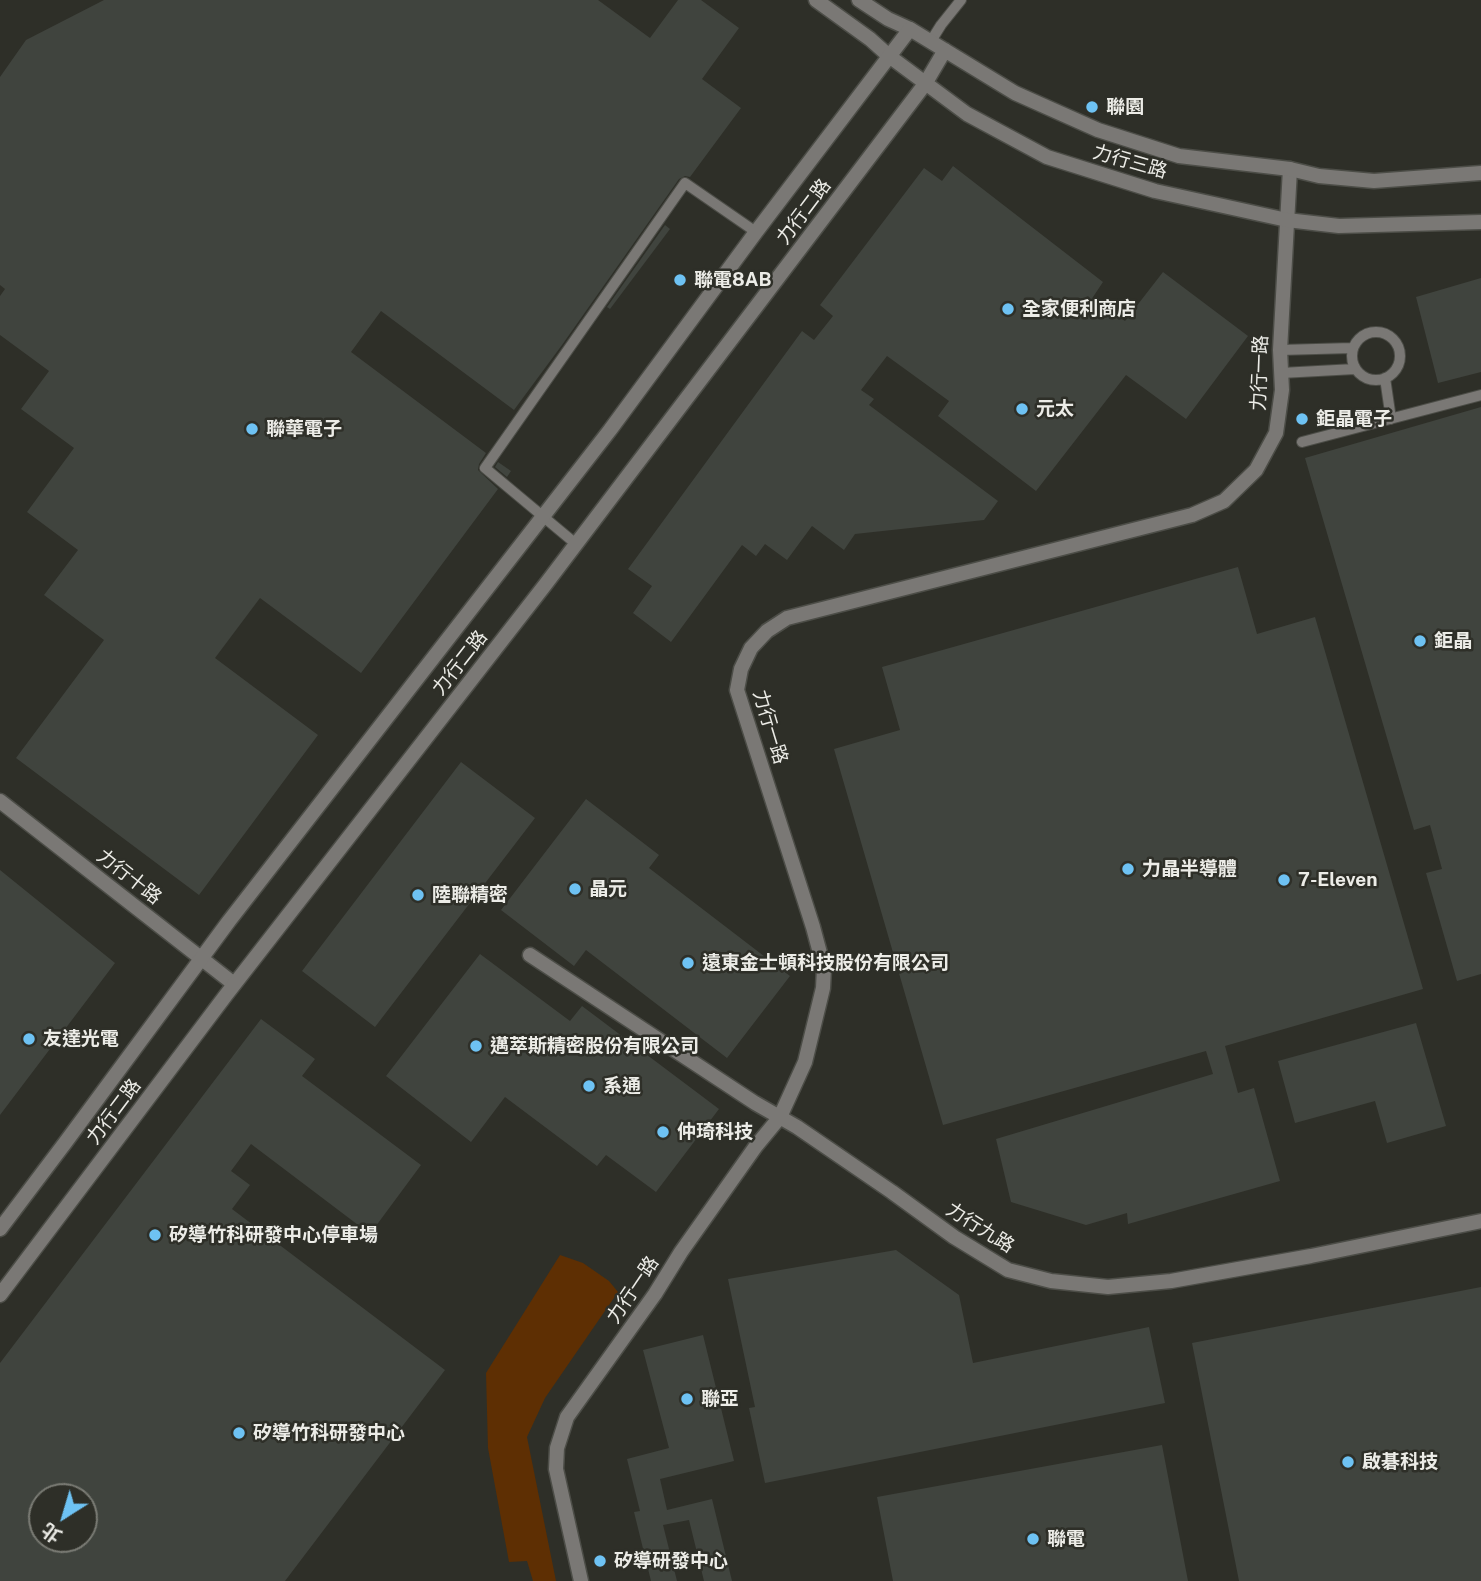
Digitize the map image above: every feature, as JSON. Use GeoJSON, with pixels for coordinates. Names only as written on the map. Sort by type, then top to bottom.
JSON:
{"type":"FeatureCollection","features":[{"type":"Feature","properties":{"kind":"street","name":"力行三路"},"geometry":{"type":"LineString","coordinates":[[816,0],[870,38],[889,56],[967,114],[1046,158],[1155,191],[1287,220],[1339,226],[1481,222]]}},
{"type":"Feature","properties":{"kind":"street","name":"力行三路"},"geometry":{"type":"LineString","coordinates":[[859,0],[1015,93],[1098,130],[1179,156],[1374,181],[1481,173]]}},
{"type":"Feature","properties":{"kind":"street","name":"力行二路"},"geometry":{"type":"LineString","coordinates":[[0,1229],[202,958],[610,430],[910,29]]}},
{"type":"Feature","properties":{"kind":"street","name":"力行二路"},"geometry":{"type":"LineString","coordinates":[[0,1295],[234,984],[576,544],[925,84],[945,50]]}},
{"type":"Feature","properties":{"kind":"street","name":"力行一路"},"geometry":{"type":"LineString","coordinates":[[580,1581],[556,1469],[557,1448],[567,1417],[756,1146],[780,1117],[805,1062],[823,988],[824,968],[813,927],[737,690],[741,669],[751,648],[767,631],[787,618],[1192,515],[1224,500],[1256,470],[1276,433],[1282,390],[1280,350],[1290,169]]}},
{"type":"Feature","properties":{"kind":"street","name":"力行十路"},"geometry":{"type":"LineString","coordinates":[[0,801],[234,984]]}},
{"type":"Feature","properties":{"kind":"street","name":"力行九路"},"geometry":{"type":"LineString","coordinates":[[530,954],[780,1117],[954,1237],[1008,1270],[1051,1281],[1108,1287],[1171,1281],[1481,1221]]}},
{"type":"Feature","properties":{"kind":"lane"},"geometry":{"type":"LineString","coordinates":[[931,41],[961,0]]}},
{"type":"Feature","properties":{"kind":"lane"},"geometry":{"type":"LineString","coordinates":[[576,544],[485,468],[685,183],[756,232]]}},
{"type":"Feature","properties":{"kind":"lane"},"geometry":{"type":"LineString","coordinates":[[1382,332],[1397,344],[1399,362],[1395,371],[1385,378],[1370,380],[1355,369],[1351,360],[1352,348],[1363,335],[1382,332]]}},
{"type":"Feature","properties":{"kind":"lane"},"geometry":{"type":"LineString","coordinates":[[1280,350],[1352,348]]}},
{"type":"Feature","properties":{"kind":"lane"},"geometry":{"type":"LineString","coordinates":[[1282,373],[1355,369]]}},
{"type":"Feature","properties":{"kind":"lane"},"geometry":{"type":"LineString","coordinates":[[1385,378],[1391,419]]}},
{"type":"Feature","properties":{"kind":"lane"},"geometry":{"type":"LineString","coordinates":[[1302,442],[1481,395]]}},
{"type":"Feature","properties":{"kind":"shaded area"},"geometry":{"type":"Polygon","coordinates":[[[560,1255],[583,1263],[609,1281],[618,1292],[545,1398],[527,1437],[556,1581],[533,1581],[527,1561],[509,1562],[488,1448],[486,1373],[560,1255]]]}},
{"type":"Feature","properties":{"kind":"building","name":"聯華電子"},"geometry":{"type":"Polygon","coordinates":[[[104,0],[598,0],[650,38],[678,0],[701,0],[739,28],[702,79],[741,108],[690,177],[679,179],[514,410],[381,311],[351,352],[486,453],[478,470],[498,489],[361,673],[260,598],[215,658],[318,735],[199,895],[16,758],[104,640],[44,595],[78,550],[27,512],[74,448],[21,409],[49,371],[0,335],[0,296],[5,289],[0,285],[0,77],[26,40],[104,0]]]}},
{"type":"Feature","properties":{"kind":"building","name":"元太"},"geometry":{"type":"Polygon","coordinates":[[[953,166],[1103,282],[1093,297],[1125,321],[1163,272],[1248,336],[1186,419],[1126,375],[1036,491],[938,416],[949,401],[887,356],[861,390],[874,399],[869,405],[998,501],[984,520],[855,534],[844,550],[812,526],[787,560],[765,544],[756,556],[742,545],[671,642],[633,613],[652,586],[628,569],[802,331],[814,340],[833,316],[820,305],[924,168],[942,181],[953,166]]]}},
{"type":"Feature","properties":{"kind":"building"},"geometry":{"type":"Polygon","coordinates":[[[665,225],[670,229],[610,309],[607,307],[665,225]]]}},
{"type":"Feature","properties":{"kind":"building"},"geometry":{"type":"Polygon","coordinates":[[[1481,278],[1481,372],[1438,383],[1416,297],[1481,278]]]}},
{"type":"Feature","properties":{"kind":"building","name":"鉅晶"},"geometry":{"type":"Polygon","coordinates":[[[1481,407],[1481,974],[1457,981],[1426,873],[1442,869],[1430,825],[1414,830],[1305,458],[1481,407]]]}},
{"type":"Feature","properties":{"kind":"building"},"geometry":{"type":"Polygon","coordinates":[[[498,462],[511,471],[507,477],[495,467],[498,462]]]}},
{"type":"Feature","properties":{"kind":"building","name":"力晶半導體"},"geometry":{"type":"Polygon","coordinates":[[[1238,567],[1257,634],[1315,617],[1423,989],[1225,1046],[1238,1093],[1254,1088],[1280,1181],[1128,1224],[1127,1213],[1086,1225],[1011,1202],[996,1139],[1213,1074],[1206,1051],[943,1125],[834,749],[900,730],[882,667],[1238,567]]]}},
{"type":"Feature","properties":{"kind":"building","name":"陸聯精密"},"geometry":{"type":"Polygon","coordinates":[[[461,762],[535,818],[375,1027],[302,971],[461,762]]]}},
{"type":"Feature","properties":{"kind":"building"},"geometry":{"type":"Polygon","coordinates":[[[586,799],[659,855],[649,868],[790,976],[727,1058],[586,950],[574,966],[501,910],[586,799]]]}},
{"type":"Feature","properties":{"kind":"building","name":"友達光電"},"geometry":{"type":"Polygon","coordinates":[[[0,870],[115,963],[0,1115],[0,870]]]}},
{"type":"Feature","properties":{"kind":"building"},"geometry":{"type":"Polygon","coordinates":[[[480,954],[570,1021],[582,1006],[719,1109],[656,1192],[606,1155],[597,1166],[505,1097],[471,1142],[386,1076],[480,954]]]}},
{"type":"Feature","properties":{"kind":"building"},"geometry":{"type":"Polygon","coordinates":[[[261,1019],[315,1059],[302,1076],[421,1165],[370,1234],[251,1144],[231,1171],[250,1185],[232,1209],[445,1370],[285,1581],[0,1581],[0,1363],[261,1019]]]}},
{"type":"Feature","properties":{"kind":"building"},"geometry":{"type":"Polygon","coordinates":[[[1416,1023],[1446,1126],[1387,1143],[1375,1101],[1295,1123],[1278,1061],[1416,1023]]]}},
{"type":"Feature","properties":{"kind":"building"},"geometry":{"type":"Polygon","coordinates":[[[896,1250],[959,1295],[973,1363],[1149,1327],[1165,1403],[765,1483],[749,1408],[755,1407],[728,1279],[896,1250]]]}},
{"type":"Feature","properties":{"kind":"building","name":"啟碁科技"},"geometry":{"type":"Polygon","coordinates":[[[1481,1287],[1481,1581],[1239,1581],[1192,1343],[1481,1287]]]}},
{"type":"Feature","properties":{"kind":"building","name":"聯亞"},"geometry":{"type":"Polygon","coordinates":[[[703,1335],[734,1461],[660,1479],[667,1510],[712,1499],[732,1581],[704,1581],[689,1520],[663,1525],[677,1581],[651,1581],[634,1512],[640,1511],[627,1459],[669,1448],[643,1350],[703,1335]]]}},
{"type":"Feature","properties":{"kind":"building","name":"聯電"},"geometry":{"type":"Polygon","coordinates":[[[1162,1445],[1188,1581],[893,1581],[877,1497],[1162,1445]]]}},
{"type":"Feature","properties":{"kind":"place","name":"聯園"},"geometry":{"type":"Point","coordinates":[1092,107]}},
{"type":"Feature","properties":{"kind":"place","name":"聯電8AB"},"geometry":{"type":"Point","coordinates":[680,280]}},
{"type":"Feature","properties":{"kind":"place","name":"全家便利商店"},"geometry":{"type":"Point","coordinates":[1008,309]}},
{"type":"Feature","properties":{"kind":"place","name":"元太"},"geometry":{"type":"Point","coordinates":[1022,409]}},
{"type":"Feature","properties":{"kind":"place","name":"鉅晶電子"},"geometry":{"type":"Point","coordinates":[1302,419]}},
{"type":"Feature","properties":{"kind":"place","name":"聯華電子"},"geometry":{"type":"Point","coordinates":[252,429]}},
{"type":"Feature","properties":{"kind":"place","name":"鉅晶"},"geometry":{"type":"Point","coordinates":[1420,641]}},
{"type":"Feature","properties":{"kind":"place","name":"力晶半導體"},"geometry":{"type":"Point","coordinates":[1128,869]}},
{"type":"Feature","properties":{"kind":"place","name":"7-Eleven"},"geometry":{"type":"Point","coordinates":[1284,880]}},
{"type":"Feature","properties":{"kind":"place","name":"晶元"},"geometry":{"type":"Point","coordinates":[575,889]}},
{"type":"Feature","properties":{"kind":"place","name":"陸聯精密"},"geometry":{"type":"Point","coordinates":[418,895]}},
{"type":"Feature","properties":{"kind":"place","name":"遠東金士頓科技股份有限公司"},"geometry":{"type":"Point","coordinates":[688,963]}},
{"type":"Feature","properties":{"kind":"place","name":"友達光電"},"geometry":{"type":"Point","coordinates":[29,1039]}},
{"type":"Feature","properties":{"kind":"place","name":"邁萃斯精密股份有限公司"},"geometry":{"type":"Point","coordinates":[476,1046]}},
{"type":"Feature","properties":{"kind":"place","name":"系通"},"geometry":{"type":"Point","coordinates":[589,1086]}},
{"type":"Feature","properties":{"kind":"place","name":"仲琦科技"},"geometry":{"type":"Point","coordinates":[663,1132]}},
{"type":"Feature","properties":{"kind":"place","name":"矽導竹科研發中心停車場"},"geometry":{"type":"Point","coordinates":[155,1235]}},
{"type":"Feature","properties":{"kind":"place","name":"聯亞"},"geometry":{"type":"Point","coordinates":[687,1399]}},
{"type":"Feature","properties":{"kind":"place","name":"矽導竹科研發中心"},"geometry":{"type":"Point","coordinates":[239,1433]}},
{"type":"Feature","properties":{"kind":"place","name":"啟碁科技"},"geometry":{"type":"Point","coordinates":[1348,1462]}},
{"type":"Feature","properties":{"kind":"place","name":"聯電"},"geometry":{"type":"Point","coordinates":[1033,1539]}},
{"type":"Feature","properties":{"kind":"place","name":"矽導研發中心"},"geometry":{"type":"Point","coordinates":[600,1561]}}]}
